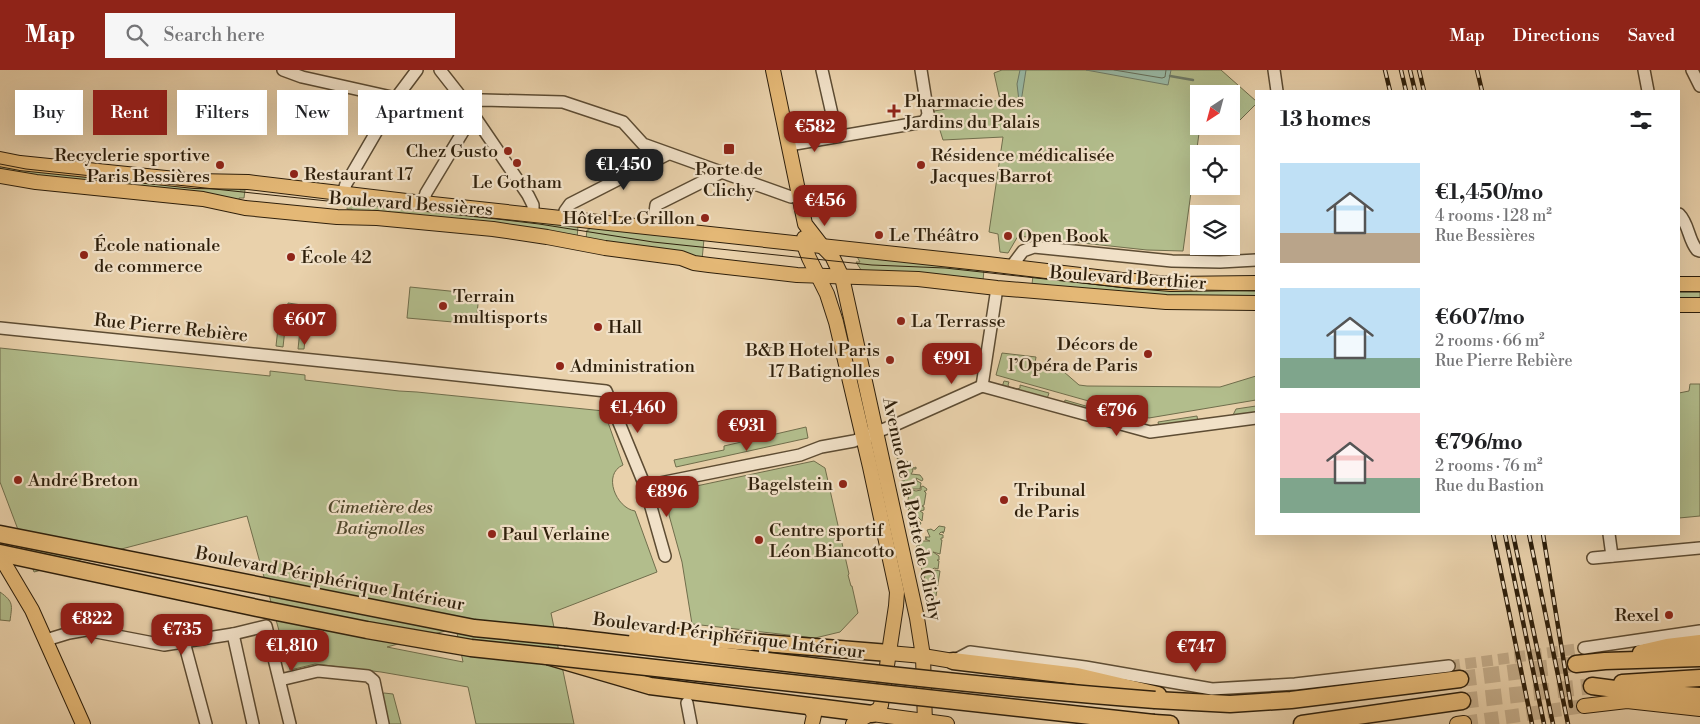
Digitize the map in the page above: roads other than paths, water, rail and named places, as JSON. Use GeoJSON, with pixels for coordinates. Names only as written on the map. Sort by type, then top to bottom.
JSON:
{"type":"FeatureCollection","features":[{"type":"Feature","properties":{"kind":"highway","name":"Boulevard Périphérique Intérieur"},"geometry":{"type":"LineString","coordinates":[[0,534],[474,628],[830,668],[1095,695],[1230,704],[1291,700],[1460,679]]}},
{"type":"Feature","properties":{"kind":"highway"},"geometry":{"type":"LineString","coordinates":[[0,555],[367,630],[471,648],[1170,724]]}},
{"type":"Feature","properties":{"kind":"highway"},"geometry":{"type":"LineString","coordinates":[[565,637],[682,637],[889,654]]}},
{"type":"Feature","properties":{"kind":"highway"},"geometry":{"type":"LineString","coordinates":[[1605,661],[1667,647],[1700,643]]}},
{"type":"Feature","properties":{"kind":"highway"},"geometry":{"type":"LineString","coordinates":[[547,656],[690,697],[809,705],[879,718]]}},
{"type":"Feature","properties":{"kind":"highway"},"geometry":{"type":"LineString","coordinates":[[1576,664],[1605,661],[1700,658]]}},
{"type":"Feature","properties":{"kind":"highway"},"geometry":{"type":"LineString","coordinates":[[952,661],[1077,676],[1184,702]]}},
{"type":"Feature","properties":{"kind":"highway"},"geometry":{"type":"LineString","coordinates":[[1700,678],[1592,686],[1638,692],[1700,696]]}},
{"type":"Feature","properties":{"kind":"highway"},"geometry":{"type":"LineString","coordinates":[[1302,724],[1462,701]]}},
{"type":"Feature","properties":{"kind":"main road"},"geometry":{"type":"LineString","coordinates":[[773,70],[805,224],[804,245]]}},
{"type":"Feature","properties":{"kind":"main road","name":"Boulevard Bessières"},"geometry":{"type":"LineString","coordinates":[[0,159],[20,163],[204,182],[230,180],[804,245]]}},
{"type":"Feature","properties":{"kind":"main road","name":"Boulevard Bessières"},"geometry":{"type":"LineString","coordinates":[[0,176],[36,182],[203,199],[246,208],[493,229],[605,248],[681,258],[694,263],[818,276]]}},
{"type":"Feature","properties":{"kind":"main road"},"geometry":{"type":"LineString","coordinates":[[340,217],[343,193]]}},
{"type":"Feature","properties":{"kind":"main road","name":"Avenue de la Porte de Clichy"},"geometry":{"type":"LineString","coordinates":[[805,224],[832,256],[842,277],[924,656],[925,723]]}},
{"type":"Feature","properties":{"kind":"main road","name":"Avenue de la Porte de Clichy"},"geometry":{"type":"LineString","coordinates":[[804,245],[827,294],[836,322],[897,592],[879,718]]}},
{"type":"Feature","properties":{"kind":"main road","name":"Boulevard Berthier"},"geometry":{"type":"LineString","coordinates":[[804,245],[1132,281],[1171,284],[1255,283]]}},
{"type":"Feature","properties":{"kind":"main road"},"geometry":{"type":"LineString","coordinates":[[997,288],[1011,267]]}},
{"type":"Feature","properties":{"kind":"main road","name":"Boulevard Berthier"},"geometry":{"type":"LineString","coordinates":[[818,276],[918,279],[997,288],[1166,302],[1255,303]]}},
{"type":"Feature","properties":{"kind":"main road"},"geometry":{"type":"LineString","coordinates":[[1680,284],[1700,284]]}},
{"type":"Feature","properties":{"kind":"main road"},"geometry":{"type":"LineString","coordinates":[[1680,305],[1700,306]]}},
{"type":"Feature","properties":{"kind":"main road"},"geometry":{"type":"LineString","coordinates":[[0,555],[30,606],[83,724]]}},
{"type":"Feature","properties":{"kind":"main road"},"geometry":{"type":"LineString","coordinates":[[0,574],[23,595]]}},
{"type":"Feature","properties":{"kind":"main road"},"geometry":{"type":"LineString","coordinates":[[889,654],[924,656],[952,661]]}},
{"type":"Feature","properties":{"kind":"main road"},"geometry":{"type":"LineString","coordinates":[[1584,706],[1627,701],[1700,708]]}},
{"type":"Feature","properties":{"kind":"main road"},"geometry":{"type":"LineString","coordinates":[[809,705],[814,715],[812,724]]}},
{"type":"Feature","properties":{"kind":"main road"},"geometry":{"type":"LineString","coordinates":[[853,724],[879,718],[947,724]]}},
{"type":"Feature","properties":{"kind":"street"},"geometry":{"type":"LineString","coordinates":[[283,70],[302,77],[360,90]]}},
{"type":"Feature","properties":{"kind":"street"},"geometry":{"type":"LineString","coordinates":[[402,90],[416,70]]}},
{"type":"Feature","properties":{"kind":"street"},"geometry":{"type":"LineString","coordinates":[[440,70],[455,90]]}},
{"type":"Feature","properties":{"kind":"street"},"geometry":{"type":"LineString","coordinates":[[822,70],[837,136]]}},
{"type":"Feature","properties":{"kind":"street"},"geometry":{"type":"LineString","coordinates":[[789,145],[918,124],[926,119],[928,111],[921,70]]}},
{"type":"Feature","properties":{"kind":"street"},"geometry":{"type":"LineString","coordinates":[[1274,70],[1277,90]]}},
{"type":"Feature","properties":{"kind":"street"},"geometry":{"type":"LineString","coordinates":[[1644,70],[1648,90]]}},
{"type":"Feature","properties":{"kind":"street"},"geometry":{"type":"LineString","coordinates":[[1692,70],[1700,86]]}},
{"type":"Feature","properties":{"kind":"street"},"geometry":{"type":"LineString","coordinates":[[482,100],[563,102],[623,122],[643,144],[668,154],[791,197],[799,195]]}},
{"type":"Feature","properties":{"kind":"street"},"geometry":{"type":"LineString","coordinates":[[482,128],[528,195],[533,205],[533,215]]}},
{"type":"Feature","properties":{"kind":"street"},"geometry":{"type":"LineString","coordinates":[[343,193],[346,184],[374,135]]}},
{"type":"Feature","properties":{"kind":"street"},"geometry":{"type":"LineString","coordinates":[[423,203],[426,193],[461,135]]}},
{"type":"Feature","properties":{"kind":"street"},"geometry":{"type":"LineString","coordinates":[[564,218],[570,204],[668,154]]}},
{"type":"Feature","properties":{"kind":"street"},"geometry":{"type":"LineString","coordinates":[[653,228],[656,205],[720,173]]}},
{"type":"Feature","properties":{"kind":"street"},"geometry":{"type":"LineString","coordinates":[[1680,215],[1684,220],[1693,245],[1700,251]]}},
{"type":"Feature","properties":{"kind":"street"},"geometry":{"type":"LineString","coordinates":[[1011,267],[1023,251],[1034,246],[1172,261],[1220,262],[1255,260]]}},
{"type":"Feature","properties":{"kind":"street"},"geometry":{"type":"LineString","coordinates":[[982,386],[997,288]]}},
{"type":"Feature","properties":{"kind":"street","name":"Rue Pierre Rebière"},"geometry":{"type":"LineString","coordinates":[[0,328],[606,391],[645,486]]}},
{"type":"Feature","properties":{"kind":"street"},"geometry":{"type":"LineString","coordinates":[[665,556],[645,486],[800,455],[821,446],[854,441],[982,386],[1150,432],[1255,418]]}},
{"type":"Feature","properties":{"kind":"street"},"geometry":{"type":"LineString","coordinates":[[1609,535],[1612,556]]}},
{"type":"Feature","properties":{"kind":"street"},"geometry":{"type":"LineString","coordinates":[[1593,558],[1700,548]]}},
{"type":"Feature","properties":{"kind":"street"},"geometry":{"type":"LineString","coordinates":[[46,640],[86,630],[164,645],[233,634],[266,626],[290,724]]}},
{"type":"Feature","properties":{"kind":"street"},"geometry":{"type":"LineString","coordinates":[[1584,648],[1700,632]]}},
{"type":"Feature","properties":{"kind":"street"},"geometry":{"type":"LineString","coordinates":[[233,634],[253,724]]}},
{"type":"Feature","properties":{"kind":"street"},"geometry":{"type":"LineString","coordinates":[[184,642],[206,724]]}},
{"type":"Feature","properties":{"kind":"street"},"geometry":{"type":"LineString","coordinates":[[952,661],[970,652],[1085,667],[1212,689],[1295,684],[1449,666]]}},
{"type":"Feature","properties":{"kind":"street"},"geometry":{"type":"LineString","coordinates":[[280,680],[318,671],[368,676],[374,681],[383,724]]}},
{"type":"Feature","properties":{"kind":"street"},"geometry":{"type":"LineString","coordinates":[[690,697],[691,724]]}},
{"type":"Feature","properties":{"kind":"water"},"geometry":{"type":"Polygon","coordinates":[[[1020,70],[1026,70],[1021,102],[1019,101],[1017,84],[1020,70]]]}},
{"type":"Feature","properties":{"kind":"water"},"geometry":{"type":"Polygon","coordinates":[[[1086,70],[1171,70],[1168,85],[1086,70]]]}},
{"type":"Feature","properties":{"kind":"waterway"},"geometry":{"type":"LineString","coordinates":[[1170,76],[1193,80]]}},
{"type":"Feature","properties":{"kind":"tunnel"},"geometry":{"type":"LineString","coordinates":[[1449,666],[1584,648]]}},
{"type":"Feature","properties":{"kind":"tunnel"},"geometry":{"type":"LineString","coordinates":[[1460,679],[1576,664]]}},
{"type":"Feature","properties":{"kind":"tunnel"},"geometry":{"type":"LineString","coordinates":[[1462,701],[1592,686]]}},
{"type":"Feature","properties":{"kind":"tunnel"},"geometry":{"type":"LineString","coordinates":[[1464,723],[1584,706]]}},
{"type":"Feature","properties":{"kind":"tram line"},"geometry":{"type":"LineString","coordinates":[[0,164],[26,169],[497,219],[653,242],[872,265],[945,268],[1136,289],[1255,291]]}},
{"type":"Feature","properties":{"kind":"tram line"},"geometry":{"type":"LineString","coordinates":[[1680,292],[1700,292]]}},
{"type":"Feature","properties":{"kind":"railway"},"geometry":{"type":"LineString","coordinates":[[1385,70],[1390,90]]}},
{"type":"Feature","properties":{"kind":"railway"},"geometry":{"type":"LineString","coordinates":[[1401,70],[1406,90]]}},
{"type":"Feature","properties":{"kind":"railway"},"geometry":{"type":"LineString","coordinates":[[1410,70],[1415,90]]}},
{"type":"Feature","properties":{"kind":"railway"},"geometry":{"type":"LineString","coordinates":[[1419,70],[1424,90]]}},
{"type":"Feature","properties":{"kind":"railway"},"geometry":{"type":"LineString","coordinates":[[1477,70],[1482,90]]}},
{"type":"Feature","properties":{"kind":"railway"},"geometry":{"type":"LineString","coordinates":[[1493,535],[1532,724]]}},
{"type":"Feature","properties":{"kind":"railway"},"geometry":{"type":"LineString","coordinates":[[1505,535],[1544,724]]}},
{"type":"Feature","properties":{"kind":"railway"},"geometry":{"type":"LineString","coordinates":[[1513,535],[1553,724]]}},
{"type":"Feature","properties":{"kind":"railway"},"geometry":{"type":"LineString","coordinates":[[1529,535],[1568,724]]}},
{"type":"Feature","properties":{"kind":"railway"},"geometry":{"type":"LineString","coordinates":[[1543,535],[1571,706]]}},
{"type":"Feature","properties":{"kind":"place","name":"Pharmacie des Jardins du Palais"},"geometry":{"type":"Point","coordinates":[894,111]}},
{"type":"Feature","properties":{"kind":"place","name":"Porte de Clichy"},"geometry":{"type":"Point","coordinates":[729,149]}},
{"type":"Feature","properties":{"kind":"place","name":"Chez Gusto"},"geometry":{"type":"Point","coordinates":[508,151]}},
{"type":"Feature","properties":{"kind":"place","name":"Le Gotham"},"geometry":{"type":"Point","coordinates":[517,163]}},
{"type":"Feature","properties":{"kind":"place","name":"Recyclerie sportive Paris Bessières"},"geometry":{"type":"Point","coordinates":[220,165]}},
{"type":"Feature","properties":{"kind":"place","name":"Résidence médicalisée Jacques Barrot"},"geometry":{"type":"Point","coordinates":[921,165]}},
{"type":"Feature","properties":{"kind":"place","name":"Restaurant 17"},"geometry":{"type":"Point","coordinates":[294,174]}},
{"type":"Feature","properties":{"kind":"place","name":"Hôtel Le Grillon"},"geometry":{"type":"Point","coordinates":[705,218]}},
{"type":"Feature","properties":{"kind":"place","name":"Le Théâtro"},"geometry":{"type":"Point","coordinates":[879,235]}},
{"type":"Feature","properties":{"kind":"place","name":"Open Book"},"geometry":{"type":"Point","coordinates":[1008,236]}},
{"type":"Feature","properties":{"kind":"place","name":"École nationale de commerce"},"geometry":{"type":"Point","coordinates":[84,255]}},
{"type":"Feature","properties":{"kind":"place","name":"École 42"},"geometry":{"type":"Point","coordinates":[291,257]}},
{"type":"Feature","properties":{"kind":"place","name":"Terrain multisports"},"geometry":{"type":"Point","coordinates":[443,306]}},
{"type":"Feature","properties":{"kind":"place","name":"La Terrasse"},"geometry":{"type":"Point","coordinates":[901,321]}},
{"type":"Feature","properties":{"kind":"place","name":"Hall"},"geometry":{"type":"Point","coordinates":[598,327]}},
{"type":"Feature","properties":{"kind":"place","name":"Décors de l’Opéra de Paris"},"geometry":{"type":"Point","coordinates":[1148,354]}},
{"type":"Feature","properties":{"kind":"place","name":"B&B Hotel Paris 17 Batignolles"},"geometry":{"type":"Point","coordinates":[890,360]}},
{"type":"Feature","properties":{"kind":"place","name":"Administration"},"geometry":{"type":"Point","coordinates":[560,366]}},
{"type":"Feature","properties":{"kind":"place","name":"André Breton"},"geometry":{"type":"Point","coordinates":[18,480]}},
{"type":"Feature","properties":{"kind":"place","name":"Bagelstein"},"geometry":{"type":"Point","coordinates":[843,484]}},
{"type":"Feature","properties":{"kind":"place","name":"Tribunal de Paris"},"geometry":{"type":"Point","coordinates":[1004,500]}},
{"type":"Feature","properties":{"kind":"place","name":"Paul Verlaine"},"geometry":{"type":"Point","coordinates":[492,534]}},
{"type":"Feature","properties":{"kind":"place","name":"Centre sportif Léon Biancotto"},"geometry":{"type":"Point","coordinates":[759,540]}},
{"type":"Feature","properties":{"kind":"place","name":"Rexel"},"geometry":{"type":"Point","coordinates":[1669,615]}},
{"type":"Feature","properties":{"kind":"park label","name":"Cimetière des Batignolles"},"geometry":{"type":"Point","coordinates":[380,517]}}]}
